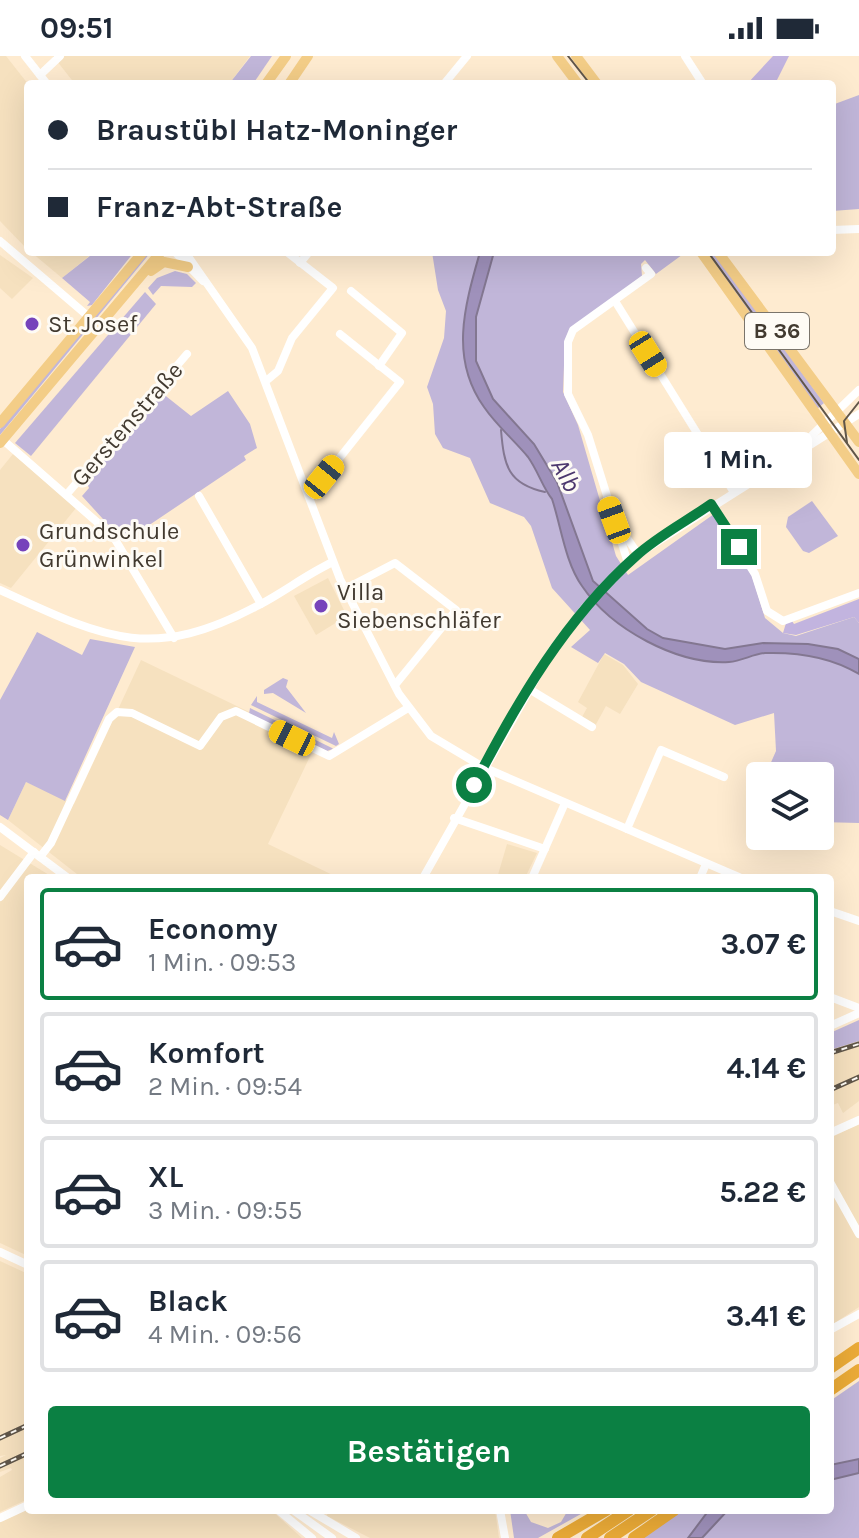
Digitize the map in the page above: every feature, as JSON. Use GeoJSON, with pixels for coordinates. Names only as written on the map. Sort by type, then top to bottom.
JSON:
{"type":"FeatureCollection","features":[{"type":"Feature","properties":{"kind":"highway"},"geometry":{"type":"LineString","coordinates":[[834,1365],[859,1348]]}},
{"type":"Feature","properties":{"kind":"highway"},"geometry":{"type":"LineString","coordinates":[[834,1387],[859,1370]]}},
{"type":"Feature","properties":{"kind":"highway"},"geometry":{"type":"LineString","coordinates":[[558,1538],[599,1514]]}},
{"type":"Feature","properties":{"kind":"highway"},"geometry":{"type":"LineString","coordinates":[[587,1538],[623,1514]]}},
{"type":"Feature","properties":{"kind":"highway"},"geometry":{"type":"LineString","coordinates":[[610,1538],[646,1514]]}},
{"type":"Feature","properties":{"kind":"highway"},"geometry":{"type":"LineString","coordinates":[[634,1538],[668,1514]]}},
{"type":"Feature","properties":{"kind":"main road"},"geometry":{"type":"LineString","coordinates":[[269,80],[286,56]]}},
{"type":"Feature","properties":{"kind":"main road"},"geometry":{"type":"LineString","coordinates":[[292,80],[308,56]]}},
{"type":"Feature","properties":{"kind":"main road"},"geometry":{"type":"LineString","coordinates":[[557,56],[575,80]]}},
{"type":"Feature","properties":{"kind":"main road"},"geometry":{"type":"LineString","coordinates":[[576,56],[594,80]]}},
{"type":"Feature","properties":{"kind":"main road"},"geometry":{"type":"LineString","coordinates":[[0,423],[138,256]]}},
{"type":"Feature","properties":{"kind":"main road"},"geometry":{"type":"LineString","coordinates":[[2,442],[158,256]]}},
{"type":"Feature","properties":{"kind":"main road","name":"B 36"},"geometry":{"type":"LineString","coordinates":[[704,256],[859,474]]}},
{"type":"Feature","properties":{"kind":"main road","name":"B 36"},"geometry":{"type":"LineString","coordinates":[[721,256],[859,442]]}},
{"type":"Feature","properties":{"kind":"main road"},"geometry":{"type":"LineString","coordinates":[[121,300],[161,264],[170,262],[188,267]]}},
{"type":"Feature","properties":{"kind":"street"},"geometry":{"type":"LineString","coordinates":[[25,56],[44,80]]}},
{"type":"Feature","properties":{"kind":"street"},"geometry":{"type":"LineString","coordinates":[[40,75],[60,56]]}},
{"type":"Feature","properties":{"kind":"street"},"geometry":{"type":"LineString","coordinates":[[447,80],[467,56]]}},
{"type":"Feature","properties":{"kind":"street"},"geometry":{"type":"LineString","coordinates":[[685,56],[700,80]]}},
{"type":"Feature","properties":{"kind":"street"},"geometry":{"type":"LineString","coordinates":[[273,74],[283,80]]}},
{"type":"Feature","properties":{"kind":"street"},"geometry":{"type":"LineString","coordinates":[[836,230],[859,229]]}},
{"type":"Feature","properties":{"kind":"street"},"geometry":{"type":"LineString","coordinates":[[0,241],[89,317]]}},
{"type":"Feature","properties":{"kind":"street"},"geometry":{"type":"LineString","coordinates":[[178,256],[207,284]]}},
{"type":"Feature","properties":{"kind":"street"},"geometry":{"type":"LineString","coordinates":[[188,256],[240,327],[266,381],[345,589],[408,708],[437,741],[483,767],[731,874]]}},
{"type":"Feature","properties":{"kind":"street"},"geometry":{"type":"LineString","coordinates":[[266,381],[278,371],[292,338],[333,288],[292,256]]}},
{"type":"Feature","properties":{"kind":"street"},"geometry":{"type":"LineString","coordinates":[[300,263],[306,256]]}},
{"type":"Feature","properties":{"kind":"street"},"geometry":{"type":"LineString","coordinates":[[628,563],[588,435],[568,394],[567,380],[571,333],[651,274],[646,268]]}},
{"type":"Feature","properties":{"kind":"street"},"geometry":{"type":"LineString","coordinates":[[351,291],[402,333],[379,366]]}},
{"type":"Feature","properties":{"kind":"street"},"geometry":{"type":"LineString","coordinates":[[615,301],[733,491]]}},
{"type":"Feature","properties":{"kind":"street"},"geometry":{"type":"LineString","coordinates":[[310,495],[400,382],[340,334]]}},
{"type":"Feature","properties":{"kind":"street","name":"Gerstenstraße"},"geometry":{"type":"LineString","coordinates":[[67,494],[187,354]]}},
{"type":"Feature","properties":{"kind":"street"},"geometry":{"type":"LineString","coordinates":[[826,428],[836,410],[859,390]]}},
{"type":"Feature","properties":{"kind":"street"},"geometry":{"type":"LineString","coordinates":[[425,874],[454,818],[552,650],[588,604],[638,554],[826,428],[845,423],[859,414]]}},
{"type":"Feature","properties":{"kind":"street"},"geometry":{"type":"LineString","coordinates":[[2,442],[113,536],[174,638]]}},
{"type":"Feature","properties":{"kind":"street"},"geometry":{"type":"LineString","coordinates":[[199,496],[261,604]]}},
{"type":"Feature","properties":{"kind":"street"},"geometry":{"type":"LineString","coordinates":[[711,504],[751,566],[767,611],[776,619],[783,621],[859,593]]}},
{"type":"Feature","properties":{"kind":"street"},"geometry":{"type":"LineString","coordinates":[[614,520],[638,554]]}},
{"type":"Feature","properties":{"kind":"street"},"geometry":{"type":"LineString","coordinates":[[0,590],[107,635],[133,640],[174,638],[211,629],[333,562]]}},
{"type":"Feature","properties":{"kind":"street"},"geometry":{"type":"LineString","coordinates":[[345,589],[395,563],[456,610],[395,685]]}},
{"type":"Feature","properties":{"kind":"street"},"geometry":{"type":"LineString","coordinates":[[529,689],[592,727]]}},
{"type":"Feature","properties":{"kind":"street"},"geometry":{"type":"LineString","coordinates":[[0,897],[37,854],[51,843],[109,719],[117,712],[132,713],[200,746],[221,717],[236,711],[329,756],[408,708]]}},
{"type":"Feature","properties":{"kind":"street"},"geometry":{"type":"LineString","coordinates":[[627,829],[661,750],[724,777]]}},
{"type":"Feature","properties":{"kind":"street"},"geometry":{"type":"LineString","coordinates":[[537,874],[565,803]]}},
{"type":"Feature","properties":{"kind":"street"},"geometry":{"type":"LineString","coordinates":[[454,818],[545,849]]}},
{"type":"Feature","properties":{"kind":"street"},"geometry":{"type":"LineString","coordinates":[[0,827],[63,874]]}},
{"type":"Feature","properties":{"kind":"street"},"geometry":{"type":"LineString","coordinates":[[702,874],[706,864]]}},
{"type":"Feature","properties":{"kind":"street"},"geometry":{"type":"LineString","coordinates":[[834,912],[859,921]]}},
{"type":"Feature","properties":{"kind":"street"},"geometry":{"type":"LineString","coordinates":[[834,999],[859,1011]]}},
{"type":"Feature","properties":{"kind":"street"},"geometry":{"type":"LineString","coordinates":[[834,1024],[859,1011]]}},
{"type":"Feature","properties":{"kind":"street"},"geometry":{"type":"LineString","coordinates":[[834,1131],[859,1120]]}},
{"type":"Feature","properties":{"kind":"street"},"geometry":{"type":"LineString","coordinates":[[834,1189],[859,1234]]}},
{"type":"Feature","properties":{"kind":"street"},"geometry":{"type":"LineString","coordinates":[[0,1252],[24,1263]]}},
{"type":"Feature","properties":{"kind":"street"},"geometry":{"type":"LineString","coordinates":[[834,1328],[859,1314]]}},
{"type":"Feature","properties":{"kind":"street"},"geometry":{"type":"LineString","coordinates":[[0,1518],[24,1507]]}},
{"type":"Feature","properties":{"kind":"street"},"geometry":{"type":"LineString","coordinates":[[283,1514],[312,1538]]}},
{"type":"Feature","properties":{"kind":"street"},"geometry":{"type":"LineString","coordinates":[[299,1514],[332,1538]]}},
{"type":"Feature","properties":{"kind":"street"},"geometry":{"type":"LineString","coordinates":[[317,1514],[356,1538]]}},
{"type":"Feature","properties":{"kind":"street"},"geometry":{"type":"LineString","coordinates":[[501,1514],[505,1538]]}},
{"type":"Feature","properties":{"kind":"shaded area"},"geometry":{"type":"Polygon","coordinates":[[[0,56],[6,56],[25,80],[24,246],[0,221],[0,56]]]}},
{"type":"Feature","properties":{"kind":"shaded area"},"geometry":{"type":"Polygon","coordinates":[[[53,56],[250,56],[232,80],[72,80],[53,56]]]}},
{"type":"Feature","properties":{"kind":"shaded area"},"geometry":{"type":"Polygon","coordinates":[[[251,56],[272,56],[256,80],[232,80],[251,56]]]}},
{"type":"Feature","properties":{"kind":"shaded area"},"geometry":{"type":"Polygon","coordinates":[[[773,56],[789,56],[777,80],[751,80],[773,56]]]}},
{"type":"Feature","properties":{"kind":"shaded area"},"geometry":{"type":"Polygon","coordinates":[[[859,95],[859,209],[836,211],[836,104],[859,95]]]}},
{"type":"Feature","properties":{"kind":"shaded area"},"geometry":{"type":"Polygon","coordinates":[[[0,255],[33,278],[12,299],[0,288],[0,255]]]}},
{"type":"Feature","properties":{"kind":"shaded area"},"geometry":{"type":"Polygon","coordinates":[[[36,256],[89,256],[62,278],[36,256]]]}},
{"type":"Feature","properties":{"kind":"shaded area"},"geometry":{"type":"Polygon","coordinates":[[[90,256],[131,256],[92,305],[87,306],[90,302],[62,278],[90,256]]]}},
{"type":"Feature","properties":{"kind":"shaded area"},"geometry":{"type":"Polygon","coordinates":[[[145,256],[148,256],[0,435],[0,429],[145,256]]]}},
{"type":"Feature","properties":{"kind":"shaded area"},"geometry":{"type":"Polygon","coordinates":[[[433,256],[681,256],[656,274],[645,260],[641,264],[642,276],[565,339],[563,392],[578,425],[616,556],[628,575],[714,514],[752,576],[765,618],[783,633],[796,636],[854,617],[859,623],[859,823],[834,822],[834,762],[771,762],[776,751],[774,713],[735,725],[641,682],[624,664],[605,653],[598,663],[571,647],[590,630],[552,588],[531,526],[524,517],[490,503],[470,458],[443,448],[435,434],[433,404],[427,387],[444,338],[446,311],[438,290],[433,256]]]}},
{"type":"Feature","properties":{"kind":"shaded area"},"geometry":{"type":"Polygon","coordinates":[[[479,256],[493,256],[476,317],[476,361],[493,399],[534,444],[557,482],[593,581],[647,629],[663,638],[725,649],[763,643],[808,644],[838,649],[859,659],[859,674],[826,660],[790,653],[765,653],[729,662],[688,657],[667,651],[628,630],[595,602],[571,566],[552,499],[535,468],[494,420],[473,388],[463,350],[469,292],[479,256]]]}},
{"type":"Feature","properties":{"kind":"shaded area"},"geometry":{"type":"Polygon","coordinates":[[[708,256],[717,256],[824,403],[817,409],[708,256]]]}},
{"type":"Feature","properties":{"kind":"shaded area"},"geometry":{"type":"Polygon","coordinates":[[[175,271],[187,274],[196,283],[192,287],[161,286],[153,295],[148,288],[157,278],[175,271]]]}},
{"type":"Feature","properties":{"kind":"shaded area"},"geometry":{"type":"Polygon","coordinates":[[[145,292],[156,304],[31,456],[15,443],[145,292]]]}},
{"type":"Feature","properties":{"kind":"shaded area"},"geometry":{"type":"Polygon","coordinates":[[[228,391],[250,424],[257,448],[244,456],[246,460],[124,542],[82,496],[89,488],[86,481],[162,393],[191,416],[228,391]]]}},
{"type":"Feature","properties":{"kind":"shaded area","name":"Grundschule Grünwinkel"},"geometry":{"type":"Polygon","coordinates":[[[13,454],[76,508],[11,588],[0,583],[0,470],[13,454]]]}},
{"type":"Feature","properties":{"kind":"shaded area"},"geometry":{"type":"Polygon","coordinates":[[[812,501],[838,536],[809,553],[803,551],[786,527],[788,517],[812,501]]]}},
{"type":"Feature","properties":{"kind":"shaded area","name":"Villa Siebenschläfer"},"geometry":{"type":"Polygon","coordinates":[[[328,578],[347,616],[316,635],[294,596],[328,578]]]}},
{"type":"Feature","properties":{"kind":"shaded area"},"geometry":{"type":"Polygon","coordinates":[[[859,599],[859,623],[854,617],[796,635],[783,633],[786,623],[792,621],[794,624],[859,599]]]}},
{"type":"Feature","properties":{"kind":"shaded area"},"geometry":{"type":"Polygon","coordinates":[[[37,632],[82,655],[90,639],[135,647],[65,801],[26,782],[8,820],[0,815],[0,700],[37,632]]]}},
{"type":"Feature","properties":{"kind":"shaded area"},"geometry":{"type":"Polygon","coordinates":[[[604,654],[623,665],[638,684],[620,714],[606,706],[595,726],[582,717],[587,708],[578,702],[604,654]]]}},
{"type":"Feature","properties":{"kind":"shaded area"},"geometry":{"type":"Polygon","coordinates":[[[141,660],[316,744],[268,844],[331,874],[77,874],[8,820],[26,782],[74,804],[141,660]]]}},
{"type":"Feature","properties":{"kind":"shaded area"},"geometry":{"type":"Polygon","coordinates":[[[283,678],[288,680],[286,687],[306,713],[273,693],[264,694],[264,690],[283,678]]]}},
{"type":"Feature","properties":{"kind":"shaded area"},"geometry":{"type":"Polygon","coordinates":[[[257,696],[257,702],[332,738],[334,732],[339,744],[336,746],[251,705],[257,696]]]}},
{"type":"Feature","properties":{"kind":"shaded area"},"geometry":{"type":"Polygon","coordinates":[[[250,708],[333,749],[327,751],[249,714],[250,708]]]}},
{"type":"Feature","properties":{"kind":"shaded area"},"geometry":{"type":"Polygon","coordinates":[[[507,844],[537,853],[527,874],[498,874],[507,844]]]}},
{"type":"Feature","properties":{"kind":"shaded area"},"geometry":{"type":"Polygon","coordinates":[[[0,845],[47,874],[24,874],[24,1254],[0,1243],[0,845]]]}},
{"type":"Feature","properties":{"kind":"shaded area"},"geometry":{"type":"Polygon","coordinates":[[[859,1020],[859,1041],[834,1049],[834,1031],[859,1020]]]}},
{"type":"Feature","properties":{"kind":"shaded area"},"geometry":{"type":"Polygon","coordinates":[[[859,1041],[859,1101],[843,1113],[838,1103],[834,1104],[834,1049],[859,1041]]]}},
{"type":"Feature","properties":{"kind":"shaded area"},"geometry":{"type":"Polygon","coordinates":[[[859,1124],[859,1307],[834,1323],[834,1136],[859,1124]]]}},
{"type":"Feature","properties":{"kind":"shaded area"},"geometry":{"type":"Polygon","coordinates":[[[0,1261],[24,1272],[24,1501],[0,1512],[0,1477],[12,1470],[0,1472],[0,1458],[6,1455],[0,1456],[0,1261]]]}},
{"type":"Feature","properties":{"kind":"shaded area"},"geometry":{"type":"Polygon","coordinates":[[[859,1381],[859,1538],[641,1538],[675,1514],[834,1514],[834,1398],[859,1381]]]}},
{"type":"Feature","properties":{"kind":"shaded area"},"geometry":{"type":"Polygon","coordinates":[[[859,1459],[859,1473],[834,1479],[834,1464],[859,1459]]]}},
{"type":"Feature","properties":{"kind":"shaded area"},"geometry":{"type":"Polygon","coordinates":[[[24,1510],[24,1514],[275,1514],[302,1538],[0,1538],[0,1521],[24,1510]]]}},
{"type":"Feature","properties":{"kind":"shaded area"},"geometry":{"type":"Polygon","coordinates":[[[496,1514],[499,1538],[370,1538],[327,1516],[496,1514]]]}},
{"type":"Feature","properties":{"kind":"shaded area"},"geometry":{"type":"Polygon","coordinates":[[[511,1514],[526,1514],[531,1522],[548,1528],[561,1522],[566,1514],[581,1514],[538,1538],[514,1538],[511,1514]]]}},
{"type":"Feature","properties":{"kind":"shaded area"},"geometry":{"type":"Polygon","coordinates":[[[706,1514],[724,1514],[702,1538],[688,1538],[706,1514]]]}},
{"type":"Feature","properties":{"kind":"waterway","name":"Alb"},"geometry":{"type":"LineString","coordinates":[[501,430],[510,472],[523,484],[545,492]]}},
{"type":"Feature","properties":{"kind":"tram line"},"geometry":{"type":"LineString","coordinates":[[568,56],[587,80]]}},
{"type":"Feature","properties":{"kind":"tram line"},"geometry":{"type":"LineString","coordinates":[[711,256],[859,460]]}},
{"type":"Feature","properties":{"kind":"tram line"},"geometry":{"type":"LineString","coordinates":[[847,443],[844,421],[859,402]]}},
{"type":"Feature","properties":{"kind":"railway"},"geometry":{"type":"LineString","coordinates":[[834,1052],[859,1044]]}},
{"type":"Feature","properties":{"kind":"railway"},"geometry":{"type":"LineString","coordinates":[[834,1088],[859,1077]]}},
{"type":"Feature","properties":{"kind":"railway"},"geometry":{"type":"LineString","coordinates":[[0,1438],[24,1427]]}},
{"type":"Feature","properties":{"kind":"railway"},"geometry":{"type":"LineString","coordinates":[[0,1466],[24,1455]]}},
{"type":"Feature","properties":{"kind":"place","name":"St. Josef"},"geometry":{"type":"Point","coordinates":[32,324]}},
{"type":"Feature","properties":{"kind":"place","name":"Grundschule Grünwinkel"},"geometry":{"type":"Point","coordinates":[23,545]}},
{"type":"Feature","properties":{"kind":"place","name":"Villa Siebenschläfer"},"geometry":{"type":"Point","coordinates":[321,606]}},
{"type":"Feature","properties":{"kind":"route"},"geometry":{"type":"LineString","coordinates":[[474,785],[560,638],[585,607],[638,554],[711,504],[739,547]]}}]}
